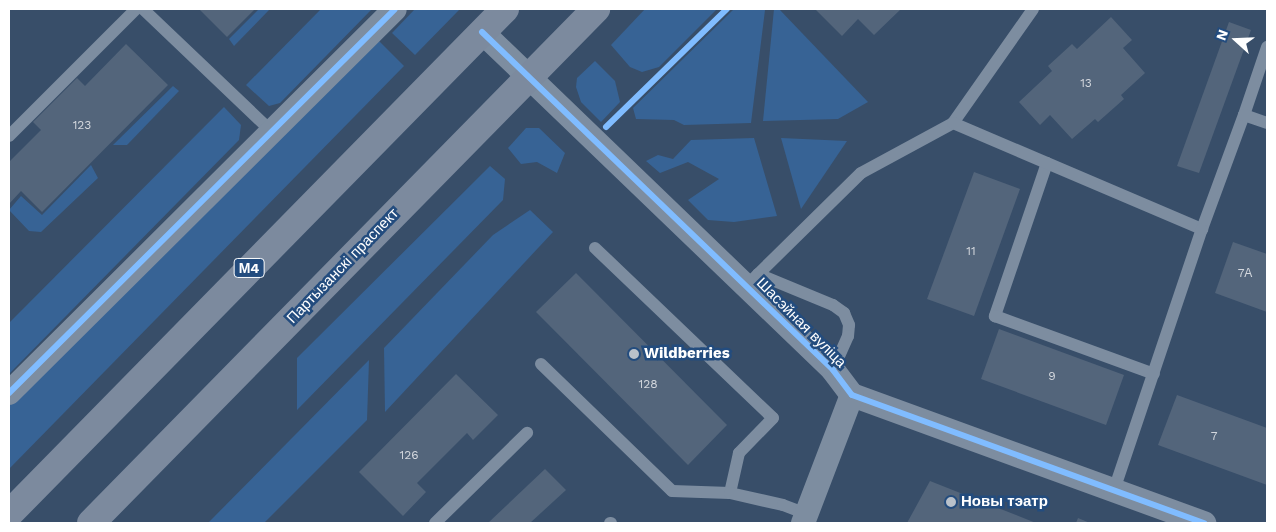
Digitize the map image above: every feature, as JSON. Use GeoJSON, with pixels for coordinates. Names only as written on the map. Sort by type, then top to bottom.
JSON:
{"type":"FeatureCollection","features":[{"type":"Feature","properties":{"kind":"main road","name":"М4"},"geometry":{"type":"LineString","coordinates":[[9,514],[505,9]]}},
{"type":"Feature","properties":{"kind":"main road","name":"Партызанскі праспект"},"geometry":{"type":"LineString","coordinates":[[92,523],[596,9]]}},
{"type":"Feature","properties":{"kind":"street"},"geometry":{"type":"LineString","coordinates":[[9,393],[394,9]]}},
{"type":"Feature","properties":{"kind":"street","name":"Шасэйная вуліца"},"geometry":{"type":"LineString","coordinates":[[482,32],[528,77],[752,280],[833,370],[852,394]]}},
{"type":"Feature","properties":{"kind":"street"},"geometry":{"type":"LineString","coordinates":[[805,519],[852,394],[1204,523]]}},
{"type":"Feature","properties":{"kind":"lane"},"geometry":{"type":"LineString","coordinates":[[9,136],[136,9]]}},
{"type":"Feature","properties":{"kind":"lane"},"geometry":{"type":"LineString","coordinates":[[143,9],[272,132]]}},
{"type":"Feature","properties":{"kind":"lane"},"geometry":{"type":"LineString","coordinates":[[833,370],[848,336],[849,324],[844,313],[833,304],[752,280],[861,173],[953,122],[1033,9]]}},
{"type":"Feature","properties":{"kind":"lane"},"geometry":{"type":"LineString","coordinates":[[1114,490],[1202,229],[1267,47]]}},
{"type":"Feature","properties":{"kind":"lane"},"geometry":{"type":"LineString","coordinates":[[1244,115],[1267,123]]}},
{"type":"Feature","properties":{"kind":"lane"},"geometry":{"type":"LineString","coordinates":[[953,122],[1202,229]]}},
{"type":"Feature","properties":{"kind":"lane"},"geometry":{"type":"LineString","coordinates":[[1047,163],[995,316],[1154,374]]}},
{"type":"Feature","properties":{"kind":"lane"},"geometry":{"type":"LineString","coordinates":[[595,248],[773,418],[739,453],[730,494]]}},
{"type":"Feature","properties":{"kind":"lane"},"geometry":{"type":"LineString","coordinates":[[541,364],[672,492],[730,494],[783,505],[805,519]]}},
{"type":"Feature","properties":{"kind":"lane"},"geometry":{"type":"LineString","coordinates":[[435,523],[527,433]]}},
{"type":"Feature","properties":{"kind":"shaded area"},"geometry":{"type":"Polygon","coordinates":[[[259,9],[270,9],[234,46],[229,39],[259,9]]]}},
{"type":"Feature","properties":{"kind":"shaded area"},"geometry":{"type":"Polygon","coordinates":[[[321,9],[372,9],[280,103],[269,106],[246,85],[321,9]]]}},
{"type":"Feature","properties":{"kind":"shaded area"},"geometry":{"type":"Polygon","coordinates":[[[415,9],[460,9],[415,55],[392,33],[415,9]]]}},
{"type":"Feature","properties":{"kind":"shaded area"},"geometry":{"type":"Polygon","coordinates":[[[645,9],[717,9],[659,67],[642,72],[630,67],[611,45],[645,9]]]}},
{"type":"Feature","properties":{"kind":"shaded area"},"geometry":{"type":"Polygon","coordinates":[[[734,9],[765,10],[751,123],[684,125],[674,120],[636,119],[633,108],[734,9]]]}},
{"type":"Feature","properties":{"kind":"shaded area"},"geometry":{"type":"Polygon","coordinates":[[[774,9],[779,9],[868,102],[838,119],[763,121],[774,9]]]}},
{"type":"Feature","properties":{"kind":"shaded area"},"geometry":{"type":"Polygon","coordinates":[[[377,39],[404,66],[9,469],[9,406],[377,39]]]}},
{"type":"Feature","properties":{"kind":"shaded area"},"geometry":{"type":"Polygon","coordinates":[[[595,61],[615,81],[620,102],[601,122],[581,102],[576,87],[577,78],[595,61]]]}},
{"type":"Feature","properties":{"kind":"shaded area"},"geometry":{"type":"Polygon","coordinates":[[[173,86],[179,91],[127,145],[113,145],[173,86]]]}},
{"type":"Feature","properties":{"kind":"shaded area"},"geometry":{"type":"Polygon","coordinates":[[[224,107],[241,125],[239,140],[9,374],[9,323],[224,107]]]}},
{"type":"Feature","properties":{"kind":"shaded area"},"geometry":{"type":"Polygon","coordinates":[[[526,128],[539,128],[565,153],[557,173],[537,162],[521,164],[508,148],[526,128]]]}},
{"type":"Feature","properties":{"kind":"shaded area"},"geometry":{"type":"Polygon","coordinates":[[[754,138],[777,216],[734,222],[708,220],[688,200],[719,179],[688,162],[660,173],[646,161],[658,155],[673,159],[691,140],[754,138]]]}},
{"type":"Feature","properties":{"kind":"shaded area"},"geometry":{"type":"Polygon","coordinates":[[[781,138],[847,141],[801,209],[781,138]]]}},
{"type":"Feature","properties":{"kind":"shaded area"},"geometry":{"type":"Polygon","coordinates":[[[91,165],[98,178],[41,232],[29,231],[9,210],[21,196],[42,215],[91,165]]]}},
{"type":"Feature","properties":{"kind":"shaded area"},"geometry":{"type":"Polygon","coordinates":[[[490,166],[505,179],[503,200],[297,410],[297,358],[490,166]]]}},
{"type":"Feature","properties":{"kind":"shaded area"},"geometry":{"type":"Polygon","coordinates":[[[530,210],[553,232],[385,412],[384,348],[493,235],[530,210]]]}},
{"type":"Feature","properties":{"kind":"shaded area"},"geometry":{"type":"Polygon","coordinates":[[[369,360],[367,420],[264,523],[208,523],[369,360]]]}},
{"type":"Feature","properties":{"kind":"building"},"geometry":{"type":"Polygon","coordinates":[[[199,9],[255,9],[227,37],[199,9]]]}},
{"type":"Feature","properties":{"kind":"building"},"geometry":{"type":"Polygon","coordinates":[[[815,9],[901,9],[874,35],[858,19],[842,36],[815,9]]]}},
{"type":"Feature","properties":{"kind":"building"},"geometry":{"type":"Polygon","coordinates":[[[1111,17],[1132,40],[1123,48],[1145,73],[1121,95],[1124,99],[1098,122],[1095,119],[1072,139],[1050,115],[1040,125],[1019,102],[1052,71],[1048,66],[1072,44],[1077,49],[1111,17]]]}},
{"type":"Feature","properties":{"kind":"building"},"geometry":{"type":"Polygon","coordinates":[[[1229,22],[1251,30],[1199,173],[1177,166],[1229,22]]]}},
{"type":"Feature","properties":{"kind":"building"},"geometry":{"type":"Polygon","coordinates":[[[126,44],[168,85],[42,212],[21,191],[9,204],[9,162],[41,130],[33,122],[77,78],[85,86],[126,44]]]}},
{"type":"Feature","properties":{"kind":"building"},"geometry":{"type":"Polygon","coordinates":[[[974,172],[1020,189],[974,316],[927,299],[974,172]]]}},
{"type":"Feature","properties":{"kind":"building"},"geometry":{"type":"Polygon","coordinates":[[[1233,242],[1267,254],[1267,312],[1215,293],[1233,242]]]}},
{"type":"Feature","properties":{"kind":"building"},"geometry":{"type":"Polygon","coordinates":[[[576,273],[727,425],[688,465],[536,312],[576,273]]]}},
{"type":"Feature","properties":{"kind":"building"},"geometry":{"type":"Polygon","coordinates":[[[999,329],[1124,375],[1106,425],[981,379],[999,329]]]}},
{"type":"Feature","properties":{"kind":"building"},"geometry":{"type":"Polygon","coordinates":[[[456,374],[498,415],[473,440],[467,433],[417,483],[426,492],[403,516],[359,472],[456,374]]]}},
{"type":"Feature","properties":{"kind":"building"},"geometry":{"type":"Polygon","coordinates":[[[1177,395],[1267,428],[1267,485],[1158,445],[1177,395]]]}},
{"type":"Feature","properties":{"kind":"building"},"geometry":{"type":"Polygon","coordinates":[[[545,469],[566,490],[530,523],[488,523],[545,469]]]}},
{"type":"Feature","properties":{"kind":"building","name":"Новы тэатр"},"geometry":{"type":"Polygon","coordinates":[[[930,481],[1036,523],[907,523],[930,481]]]}},
{"type":"Feature","properties":{"kind":"building","name":"Новы тэатр"},"geometry":{"type":"Polygon","coordinates":[[[1078,518],[1090,523],[1076,523],[1078,518]]]}},
{"type":"Feature","properties":{"kind":"cycle path"},"geometry":{"type":"LineString","coordinates":[[9,393],[395,9]]}},
{"type":"Feature","properties":{"kind":"cycle path"},"geometry":{"type":"LineString","coordinates":[[606,127],[727,9]]}},
{"type":"Feature","properties":{"kind":"cycle path"},"geometry":{"type":"LineString","coordinates":[[482,32],[833,370],[852,395],[1204,523]]}},
{"type":"Feature","properties":{"kind":"place","name":"Wildberries"},"geometry":{"type":"Point","coordinates":[634,354]}},
{"type":"Feature","properties":{"kind":"place","name":"Новы тэатр"},"geometry":{"type":"Point","coordinates":[951,502]}}]}
